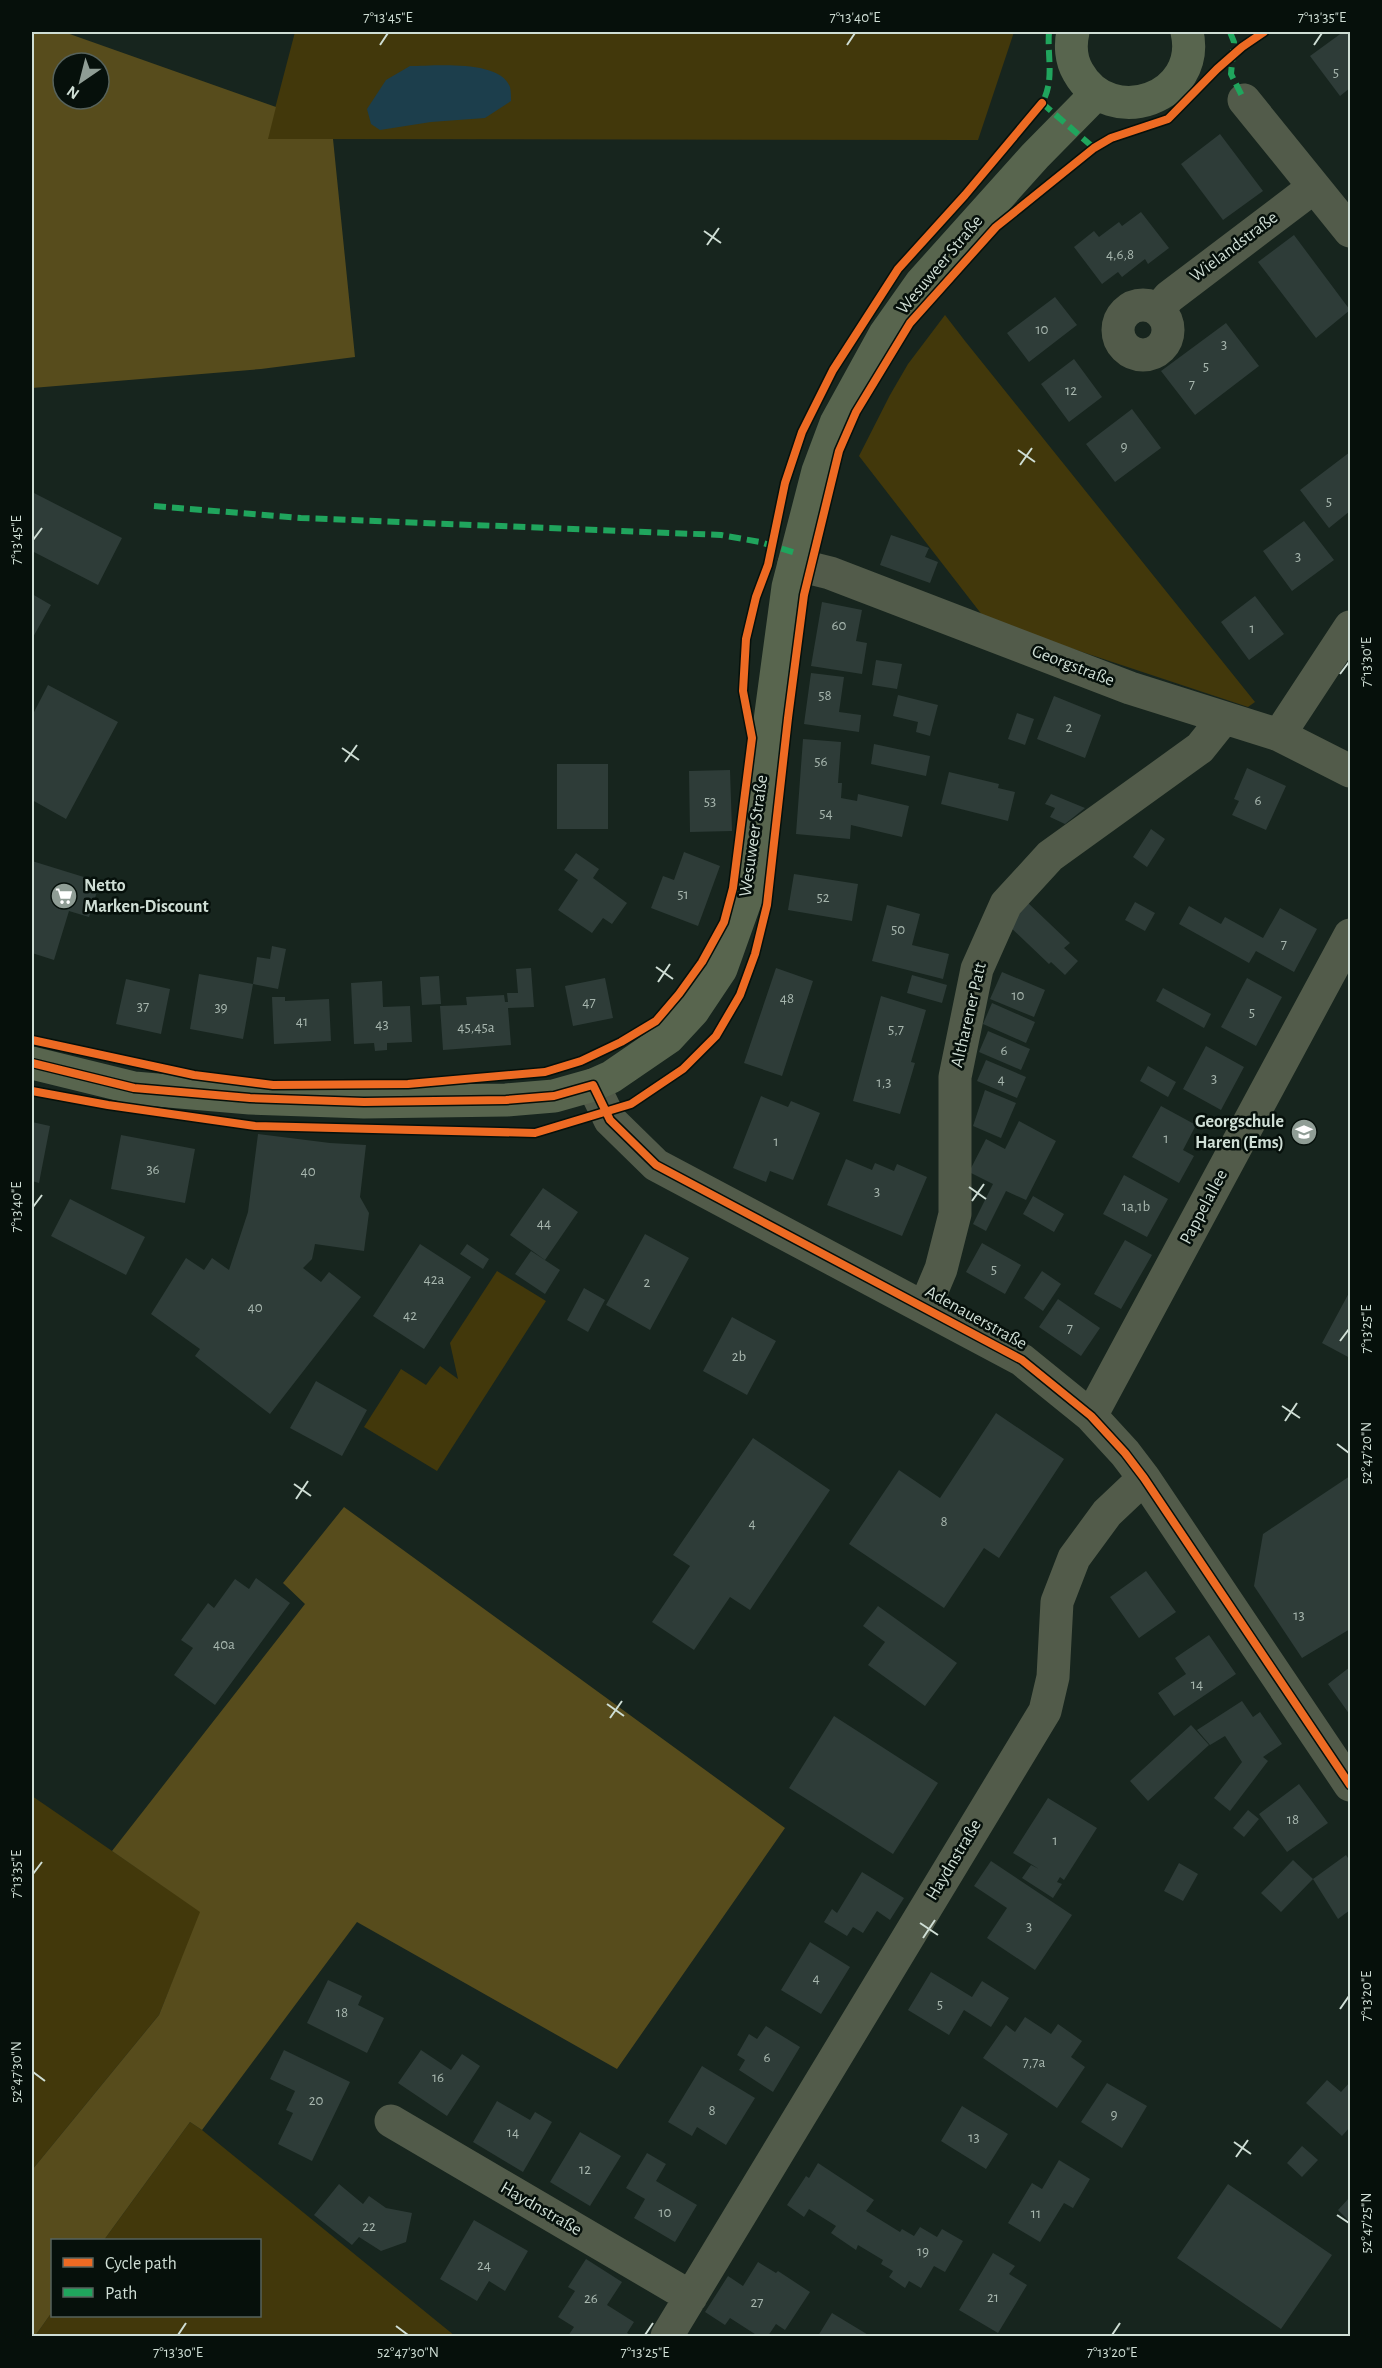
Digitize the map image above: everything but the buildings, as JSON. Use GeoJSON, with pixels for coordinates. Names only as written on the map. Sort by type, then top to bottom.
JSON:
{"type":"FeatureCollection","features":[{"type":"Feature","properties":{"kind":"main road"},"geometry":{"type":"LineString","coordinates":[[1073,32],[1071,53],[1082,79],[1097,93],[1120,102],[1135,103],[1164,92],[1175,82],[1188,54],[1187,32]]}},
{"type":"Feature","properties":{"kind":"main road","name":"Wesuweer Straße"},"geometry":{"type":"LineString","coordinates":[[32,1063],[134,1088],[250,1098],[364,1102],[506,1100],[554,1096],[593,1085],[611,1077],[668,1038],[693,1011],[721,969],[746,899],[788,587],[818,471],[836,423],[885,334],[921,283],[1035,156],[1097,93]]}},
{"type":"Feature","properties":{"kind":"street"},"geometry":{"type":"LineString","coordinates":[[1244,100],[1350,231]]}},
{"type":"Feature","properties":{"kind":"street","name":"Wielandstraße"},"geometry":{"type":"LineString","coordinates":[[1158,310],[1169,297],[1314,187]]}},
{"type":"Feature","properties":{"kind":"street","name":"Georgstraße"},"geometry":{"type":"LineString","coordinates":[[794,564],[830,573],[1130,688],[1278,735],[1350,771]]}},
{"type":"Feature","properties":{"kind":"street"},"geometry":{"type":"LineString","coordinates":[[1278,735],[1350,627]]}},
{"type":"Feature","properties":{"kind":"street","name":"Altharener Patt"},"geometry":{"type":"LineString","coordinates":[[925,1307],[941,1269],[955,1214],[955,1077],[957,1066],[977,969],[1006,904],[1050,856],[1200,748],[1224,718]]}},
{"type":"Feature","properties":{"kind":"street","name":"Pappelallee"},"geometry":{"type":"LineString","coordinates":[[1091,1416],[1350,935]]}},
{"type":"Feature","properties":{"kind":"street","name":"Adenauerstraße"},"geometry":{"type":"LineString","coordinates":[[593,1085],[610,1120],[656,1165],[1022,1360],[1091,1416],[1125,1453],[1144,1478],[1350,1785]]}},
{"type":"Feature","properties":{"kind":"street","name":"Haydnstraße"},"geometry":{"type":"LineString","coordinates":[[667,2337],[1045,1711],[1053,1677],[1057,1602],[1074,1558],[1107,1513],[1144,1478]]}},
{"type":"Feature","properties":{"kind":"street","name":"Haydnstraße"},"geometry":{"type":"LineString","coordinates":[[391,2121],[691,2297]]}},
{"type":"Feature","properties":{"kind":"shaded area"},"geometry":{"type":"Polygon","coordinates":[[[32,32],[64,32],[276,107],[268,139],[333,139],[355,357],[261,369],[32,388],[32,32]]]}},
{"type":"Feature","properties":{"kind":"shaded area"},"geometry":{"type":"Polygon","coordinates":[[[295,32],[1014,32],[978,140],[267,139],[295,32]]]}},
{"type":"Feature","properties":{"kind":"shaded area"},"geometry":{"type":"Polygon","coordinates":[[[945,315],[1255,702],[1248,707],[986,620],[859,456],[908,364],[945,315]]]}},
{"type":"Feature","properties":{"kind":"shaded area"},"geometry":{"type":"Polygon","coordinates":[[[497,1271],[546,1301],[437,1471],[364,1427],[401,1369],[426,1385],[440,1366],[458,1379],[450,1343],[497,1271]]]}},
{"type":"Feature","properties":{"kind":"shaded area"},"geometry":{"type":"Polygon","coordinates":[[[344,1507],[785,1828],[617,2069],[357,1922],[202,2130],[190,2122],[105,2239],[51,2239],[51,2313],[35,2336],[32,2336],[32,2170],[159,2015],[200,1912],[112,1851],[305,1604],[283,1583],[344,1507]]]}},
{"type":"Feature","properties":{"kind":"shaded area"},"geometry":{"type":"Polygon","coordinates":[[[32,1796],[201,1912],[159,2015],[32,2170],[32,1796]]]}},
{"type":"Feature","properties":{"kind":"shaded area"},"geometry":{"type":"Polygon","coordinates":[[[190,2122],[455,2336],[35,2336],[51,2313],[51,2317],[261,2317],[261,2239],[105,2239],[190,2122]]]}},
{"type":"Feature","properties":{"kind":"water"},"geometry":{"type":"Polygon","coordinates":[[[410,66],[465,66],[494,72],[504,78],[510,87],[511,101],[485,118],[431,122],[380,130],[371,124],[367,109],[386,80],[410,66]]]}},
{"type":"Feature","properties":{"kind":"marked path"},"geometry":{"type":"LineString","coordinates":[[1049,32],[1049,77],[1042,103],[1094,148]]}},
{"type":"Feature","properties":{"kind":"marked path"},"geometry":{"type":"LineString","coordinates":[[1230,32],[1234,42],[1231,74],[1244,100]]}},
{"type":"Feature","properties":{"kind":"marked path"},"geometry":{"type":"LineString","coordinates":[[154,506],[301,518],[721,535],[760,542],[796,553]]}},
{"type":"Feature","properties":{"kind":"cycle path"},"geometry":{"type":"LineString","coordinates":[[32,1091],[108,1105],[255,1126],[535,1133],[631,1104],[683,1069],[716,1036],[740,995],[755,954],[767,905],[804,595],[839,451],[856,412],[910,323],[996,227],[1094,148],[1111,138],[1168,119],[1217,69],[1242,47],[1264,32]]}},
{"type":"Feature","properties":{"kind":"cycle path"},"geometry":{"type":"LineString","coordinates":[[32,1040],[194,1075],[273,1085],[408,1084],[545,1072],[581,1061],[621,1042],[656,1021],[702,962],[724,922],[733,888],[752,738],[743,691],[746,639],[756,597],[768,565],[785,483],[802,432],[833,370],[898,269],[965,195],[1042,103]]}},
{"type":"Feature","properties":{"kind":"cycle path"},"geometry":{"type":"LineString","coordinates":[[32,1063],[134,1088],[250,1098],[364,1102],[506,1100],[554,1096],[593,1085],[610,1120],[656,1165],[1022,1360],[1091,1416],[1125,1453],[1144,1478],[1350,1785]]}},
{"type":"Feature","properties":{"kind":"place","name":"Netto Marken-Discount"},"geometry":{"type":"Point","coordinates":[64,896]}},
{"type":"Feature","properties":{"kind":"place","name":"Georgschule Haren (Ems)"},"geometry":{"type":"Point","coordinates":[1304,1132]}}]}
